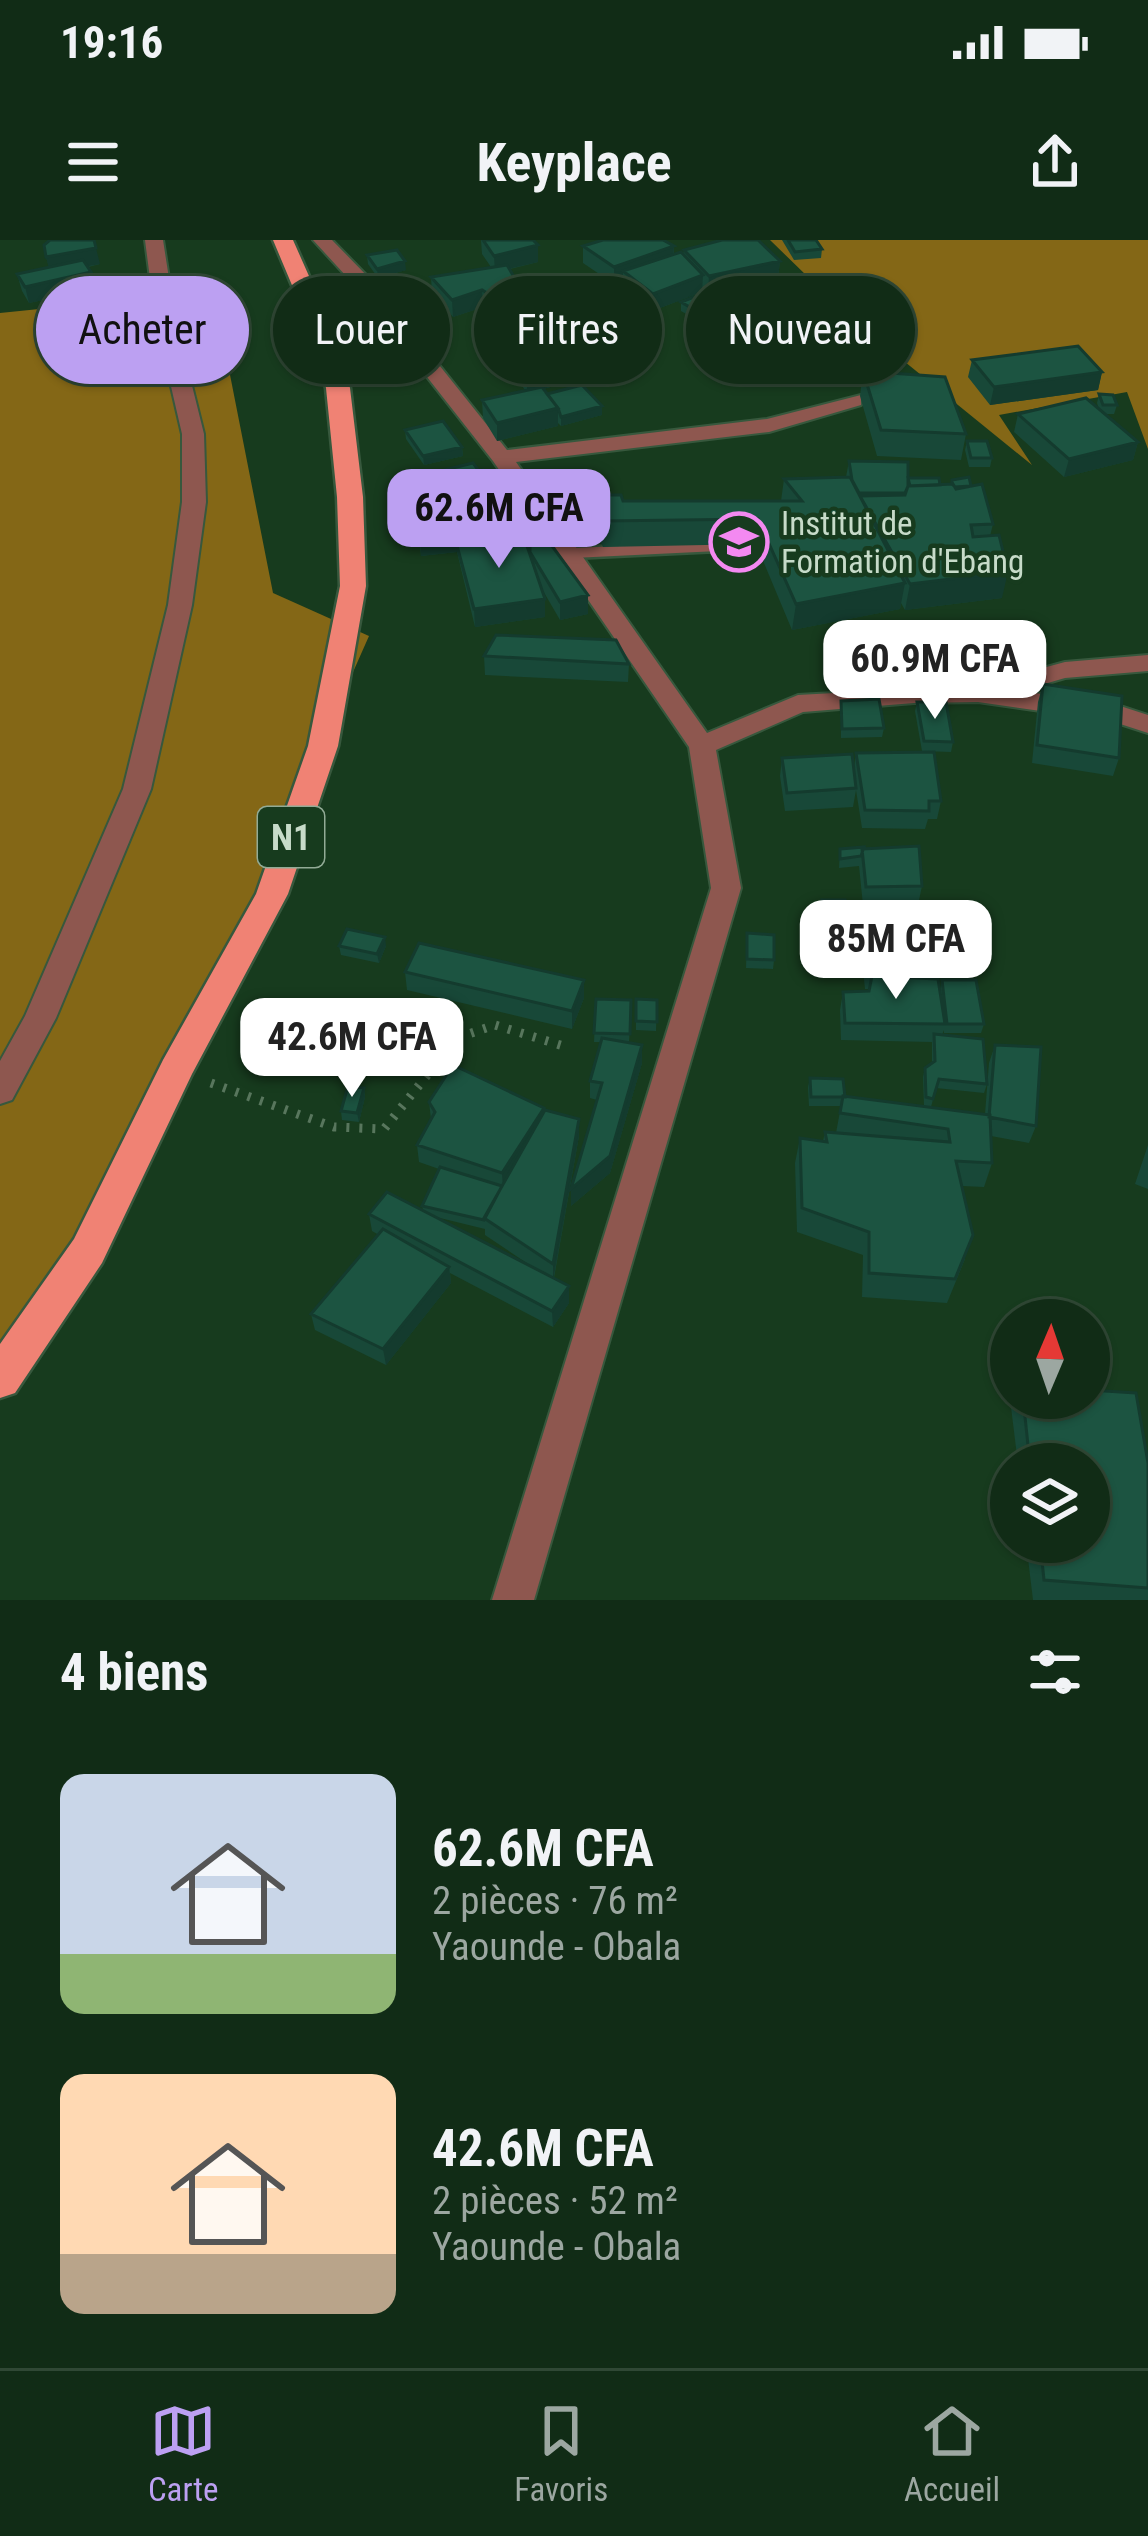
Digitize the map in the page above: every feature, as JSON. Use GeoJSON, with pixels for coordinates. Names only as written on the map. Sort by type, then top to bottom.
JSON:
{"type":"FeatureCollection","features":[{"type":"Feature","properties":{"kind":"highway","name":"N1"},"geometry":{"type":"LineString","coordinates":[[0,1378],[88,1251],[176,1070],[272,894],[323,746],[353,586],[338,388],[321,328],[283,240]]}},
{"type":"Feature","properties":{"kind":"street"},"geometry":{"type":"LineString","coordinates":[[0,1090],[40,1018],[137,789],[180,605],[194,502],[194,434],[165,317],[154,240]]}},
{"type":"Feature","properties":{"kind":"street"},"geometry":{"type":"LineString","coordinates":[[322,240],[365,285],[502,457],[573,553],[701,746],[726,888],[513,1600]]}},
{"type":"Feature","properties":{"kind":"street"},"geometry":{"type":"LineString","coordinates":[[502,457],[769,425],[854,400]]}},
{"type":"Feature","properties":{"kind":"street"},"geometry":{"type":"LineString","coordinates":[[701,746],[798,704],[978,693],[1065,670],[1148,663]]}},
{"type":"Feature","properties":{"kind":"street"},"geometry":{"type":"LineString","coordinates":[[978,693],[1114,713],[1148,724]]}},
{"type":"Feature","properties":{"kind":"lane"},"geometry":{"type":"LineString","coordinates":[[573,553],[712,547]]}},
{"type":"Feature","properties":{"kind":"path"},"geometry":{"type":"LineString","coordinates":[[176,1070],[334,1127],[384,1129],[457,1038],[495,1025],[570,1048]]}},
{"type":"Feature","properties":{"kind":"shaded area"},"geometry":{"type":"Polygon","coordinates":[[[770,240],[1148,240],[1148,449],[1127,392],[999,415],[1032,465],[915,370],[915,276],[807,276],[770,240]]]}},
{"type":"Feature","properties":{"kind":"shaded area"},"geometry":{"type":"Polygon","coordinates":[[[36,309],[36,384],[232,384],[273,593],[369,636],[150,1130],[0,1370],[0,313],[36,309]]]}},
{"type":"Feature","properties":{"kind":"building"},"geometry":{"type":"Polygon","coordinates":[[[50,240],[94,240],[96,248],[46,257],[44,245],[50,240]]]}},
{"type":"Feature","properties":{"kind":"building"},"geometry":{"type":"Polygon","coordinates":[[[483,240],[533,240],[538,245],[494,256],[483,240]]]}},
{"type":"Feature","properties":{"kind":"building"},"geometry":{"type":"Polygon","coordinates":[[[603,240],[663,240],[674,246],[614,267],[583,246],[603,240]]]}},
{"type":"Feature","properties":{"kind":"building"},"geometry":{"type":"Polygon","coordinates":[[[722,240],[758,240],[780,261],[709,276],[684,250],[722,240]]]}},
{"type":"Feature","properties":{"kind":"building"},"geometry":{"type":"Polygon","coordinates":[[[788,240],[816,240],[822,249],[795,252],[788,240]]]}},
{"type":"Feature","properties":{"kind":"building"},"geometry":{"type":"Polygon","coordinates":[[[397,250],[405,261],[377,269],[367,255],[397,250]]]}},
{"type":"Feature","properties":{"kind":"building"},"geometry":{"type":"Polygon","coordinates":[[[681,252],[703,275],[686,276],[686,281],[662,291],[662,276],[630,276],[623,271],[681,252]]]}},
{"type":"Feature","properties":{"kind":"building"},"geometry":{"type":"Polygon","coordinates":[[[83,260],[91,272],[36,276],[36,284],[25,287],[17,274],[83,260]]]}},
{"type":"Feature","properties":{"kind":"building"},"geometry":{"type":"Polygon","coordinates":[[[507,265],[513,276],[474,276],[474,293],[452,300],[450,276],[437,276],[507,265]]]}},
{"type":"Feature","properties":{"kind":"building"},"geometry":{"type":"Polygon","coordinates":[[[1078,346],[1102,372],[994,387],[972,360],[1078,346]]]}},
{"type":"Feature","properties":{"kind":"building"},"geometry":{"type":"Polygon","coordinates":[[[915,375],[945,377],[966,434],[881,430],[867,384],[915,384],[915,375]]]}},
{"type":"Feature","properties":{"kind":"building"},"geometry":{"type":"Polygon","coordinates":[[[582,385],[602,406],[561,417],[547,394],[582,385]]]}},
{"type":"Feature","properties":{"kind":"building"},"geometry":{"type":"Polygon","coordinates":[[[542,387],[558,408],[497,423],[482,400],[542,387]]]}},
{"type":"Feature","properties":{"kind":"building"},"geometry":{"type":"Polygon","coordinates":[[[1099,394],[1113,395],[1117,405],[1103,405],[1099,394]]]}},
{"type":"Feature","properties":{"kind":"building"},"geometry":{"type":"Polygon","coordinates":[[[1086,398],[1138,442],[1069,459],[1018,414],[1086,398]]]}},
{"type":"Feature","properties":{"kind":"building"},"geometry":{"type":"Polygon","coordinates":[[[443,421],[462,447],[423,456],[405,430],[443,421]]]}},
{"type":"Feature","properties":{"kind":"building"},"geometry":{"type":"Polygon","coordinates":[[[967,441],[987,441],[992,458],[971,458],[967,441]]]}},
{"type":"Feature","properties":{"kind":"building"},"geometry":{"type":"Polygon","coordinates":[[[849,461],[908,462],[905,493],[859,493],[849,461]]]}},
{"type":"Feature","properties":{"kind":"building"},"geometry":{"type":"Polygon","coordinates":[[[473,463],[479,471],[433,484],[427,492],[416,477],[473,463]]]}},
{"type":"Feature","properties":{"kind":"building"},"geometry":{"type":"Polygon","coordinates":[[[483,470],[509,503],[485,512],[526,506],[537,524],[420,538],[417,524],[449,517],[433,484],[483,470]]]}},
{"type":"Feature","properties":{"kind":"building"},"geometry":{"type":"Polygon","coordinates":[[[850,477],[905,583],[796,604],[758,519],[603,521],[592,495],[621,495],[623,501],[802,501],[784,479],[850,477]]]}},
{"type":"Feature","properties":{"kind":"building"},"geometry":{"type":"Polygon","coordinates":[[[969,477],[971,486],[952,484],[952,480],[969,477]]]}},
{"type":"Feature","properties":{"kind":"building"},"geometry":{"type":"Polygon","coordinates":[[[908,478],[939,478],[940,485],[910,486],[908,478]]]}},
{"type":"Feature","properties":{"kind":"building"},"geometry":{"type":"Polygon","coordinates":[[[953,484],[956,489],[982,484],[993,524],[971,525],[973,537],[999,535],[1008,572],[910,584],[860,496],[905,495],[908,486],[953,484]]]}},
{"type":"Feature","properties":{"kind":"building"},"geometry":{"type":"Polygon","coordinates":[[[523,534],[545,599],[474,609],[456,542],[523,534]]]}},
{"type":"Feature","properties":{"kind":"building"},"geometry":{"type":"Polygon","coordinates":[[[547,539],[588,595],[560,602],[530,552],[530,542],[547,539]]]}},
{"type":"Feature","properties":{"kind":"building"},"geometry":{"type":"Polygon","coordinates":[[[496,635],[616,640],[629,664],[484,656],[496,635]]]}},
{"type":"Feature","properties":{"kind":"building"},"geometry":{"type":"Polygon","coordinates":[[[1043,684],[1122,696],[1119,758],[1037,745],[1043,684]]]}},
{"type":"Feature","properties":{"kind":"building"},"geometry":{"type":"Polygon","coordinates":[[[879,699],[884,728],[842,729],[841,701],[879,699]]]}},
{"type":"Feature","properties":{"kind":"building"},"geometry":{"type":"Polygon","coordinates":[[[917,702],[946,702],[953,742],[924,741],[917,702]]]}},
{"type":"Feature","properties":{"kind":"building"},"geometry":{"type":"Polygon","coordinates":[[[934,752],[941,801],[929,801],[929,811],[865,810],[856,753],[934,752]]]}},
{"type":"Feature","properties":{"kind":"building"},"geometry":{"type":"Polygon","coordinates":[[[852,754],[856,788],[787,793],[782,758],[852,754]]]}},
{"type":"Feature","properties":{"kind":"building"},"geometry":{"type":"Polygon","coordinates":[[[919,846],[922,886],[866,887],[862,849],[919,846]]]}},
{"type":"Feature","properties":{"kind":"building"},"geometry":{"type":"Polygon","coordinates":[[[864,847],[861,856],[840,859],[840,849],[864,847]]]}},
{"type":"Feature","properties":{"kind":"building"},"geometry":{"type":"Polygon","coordinates":[[[822,900],[845,900],[845,909],[823,909],[822,900]]]}},
{"type":"Feature","properties":{"kind":"building"},"geometry":{"type":"Polygon","coordinates":[[[916,911],[938,912],[939,923],[924,923],[916,911]]]}},
{"type":"Feature","properties":{"kind":"building"},"geometry":{"type":"Polygon","coordinates":[[[863,914],[923,916],[931,973],[869,971],[863,914]]]}},
{"type":"Feature","properties":{"kind":"building"},"geometry":{"type":"Polygon","coordinates":[[[347,929],[385,937],[377,954],[339,946],[347,929]]]}},
{"type":"Feature","properties":{"kind":"building"},"geometry":{"type":"Polygon","coordinates":[[[747,933],[774,935],[774,960],[747,959],[747,933]]]}},
{"type":"Feature","properties":{"kind":"building"},"geometry":{"type":"Polygon","coordinates":[[[419,943],[584,980],[572,1011],[405,972],[419,943]]]}},
{"type":"Feature","properties":{"kind":"building"},"geometry":{"type":"Polygon","coordinates":[[[872,976],[938,979],[945,1024],[845,1023],[843,992],[869,991],[872,976]]]}},
{"type":"Feature","properties":{"kind":"building"},"geometry":{"type":"Polygon","coordinates":[[[942,980],[976,980],[984,1024],[947,1024],[942,980]]]}},
{"type":"Feature","properties":{"kind":"building"},"geometry":{"type":"Polygon","coordinates":[[[596,999],[631,1000],[630,1034],[594,1033],[596,999]]]}},
{"type":"Feature","properties":{"kind":"building"},"geometry":{"type":"Polygon","coordinates":[[[636,999],[657,1000],[657,1022],[636,1021],[636,999]]]}},
{"type":"Feature","properties":{"kind":"building"},"geometry":{"type":"Polygon","coordinates":[[[934,1034],[983,1039],[987,1084],[939,1079],[933,1099],[926,1097],[925,1068],[935,1061],[934,1034]]]}},
{"type":"Feature","properties":{"kind":"building"},"geometry":{"type":"Polygon","coordinates":[[[602,1038],[642,1045],[610,1156],[571,1189],[602,1083],[590,1081],[602,1038]]]}},
{"type":"Feature","properties":{"kind":"building"},"geometry":{"type":"Polygon","coordinates":[[[995,1045],[1041,1047],[1036,1126],[989,1117],[995,1045]]]}},
{"type":"Feature","properties":{"kind":"building"},"geometry":{"type":"Polygon","coordinates":[[[453,1065],[544,1108],[502,1173],[417,1145],[435,1112],[429,1102],[453,1065]]]}},
{"type":"Feature","properties":{"kind":"building"},"geometry":{"type":"Polygon","coordinates":[[[810,1078],[843,1079],[845,1097],[811,1097],[810,1078]]]}},
{"type":"Feature","properties":{"kind":"building"},"geometry":{"type":"Polygon","coordinates":[[[348,1086],[364,1088],[357,1113],[341,1111],[348,1086]]]}},
{"type":"Feature","properties":{"kind":"building"},"geometry":{"type":"Polygon","coordinates":[[[843,1096],[990,1115],[992,1163],[956,1161],[973,1235],[955,1279],[869,1273],[869,1232],[802,1208],[800,1138],[827,1142],[825,1132],[950,1142],[948,1129],[840,1113],[843,1096]]]}},
{"type":"Feature","properties":{"kind":"building"},"geometry":{"type":"Polygon","coordinates":[[[545,1110],[579,1119],[553,1264],[484,1218],[545,1110]]]}},
{"type":"Feature","properties":{"kind":"building"},"geometry":{"type":"Polygon","coordinates":[[[440,1167],[502,1186],[484,1220],[422,1206],[440,1167]]]}},
{"type":"Feature","properties":{"kind":"building"},"geometry":{"type":"Polygon","coordinates":[[[387,1192],[569,1286],[552,1311],[369,1214],[387,1192]]]}},
{"type":"Feature","properties":{"kind":"building"},"geometry":{"type":"Polygon","coordinates":[[[383,1229],[449,1267],[383,1349],[311,1314],[383,1229]]]}},
{"type":"Feature","properties":{"kind":"building"},"geometry":{"type":"Polygon","coordinates":[[[1110,1391],[1136,1393],[1148,1463],[1148,1588],[1044,1580],[1042,1563],[1110,1563],[1110,1443],[1028,1443],[1025,1419],[1110,1419],[1110,1391]]]}},
{"type":"Feature","properties":{"kind":"place","name":"Institut de Formation d'Ebang"},"geometry":{"type":"Point","coordinates":[739,542]}}]}
